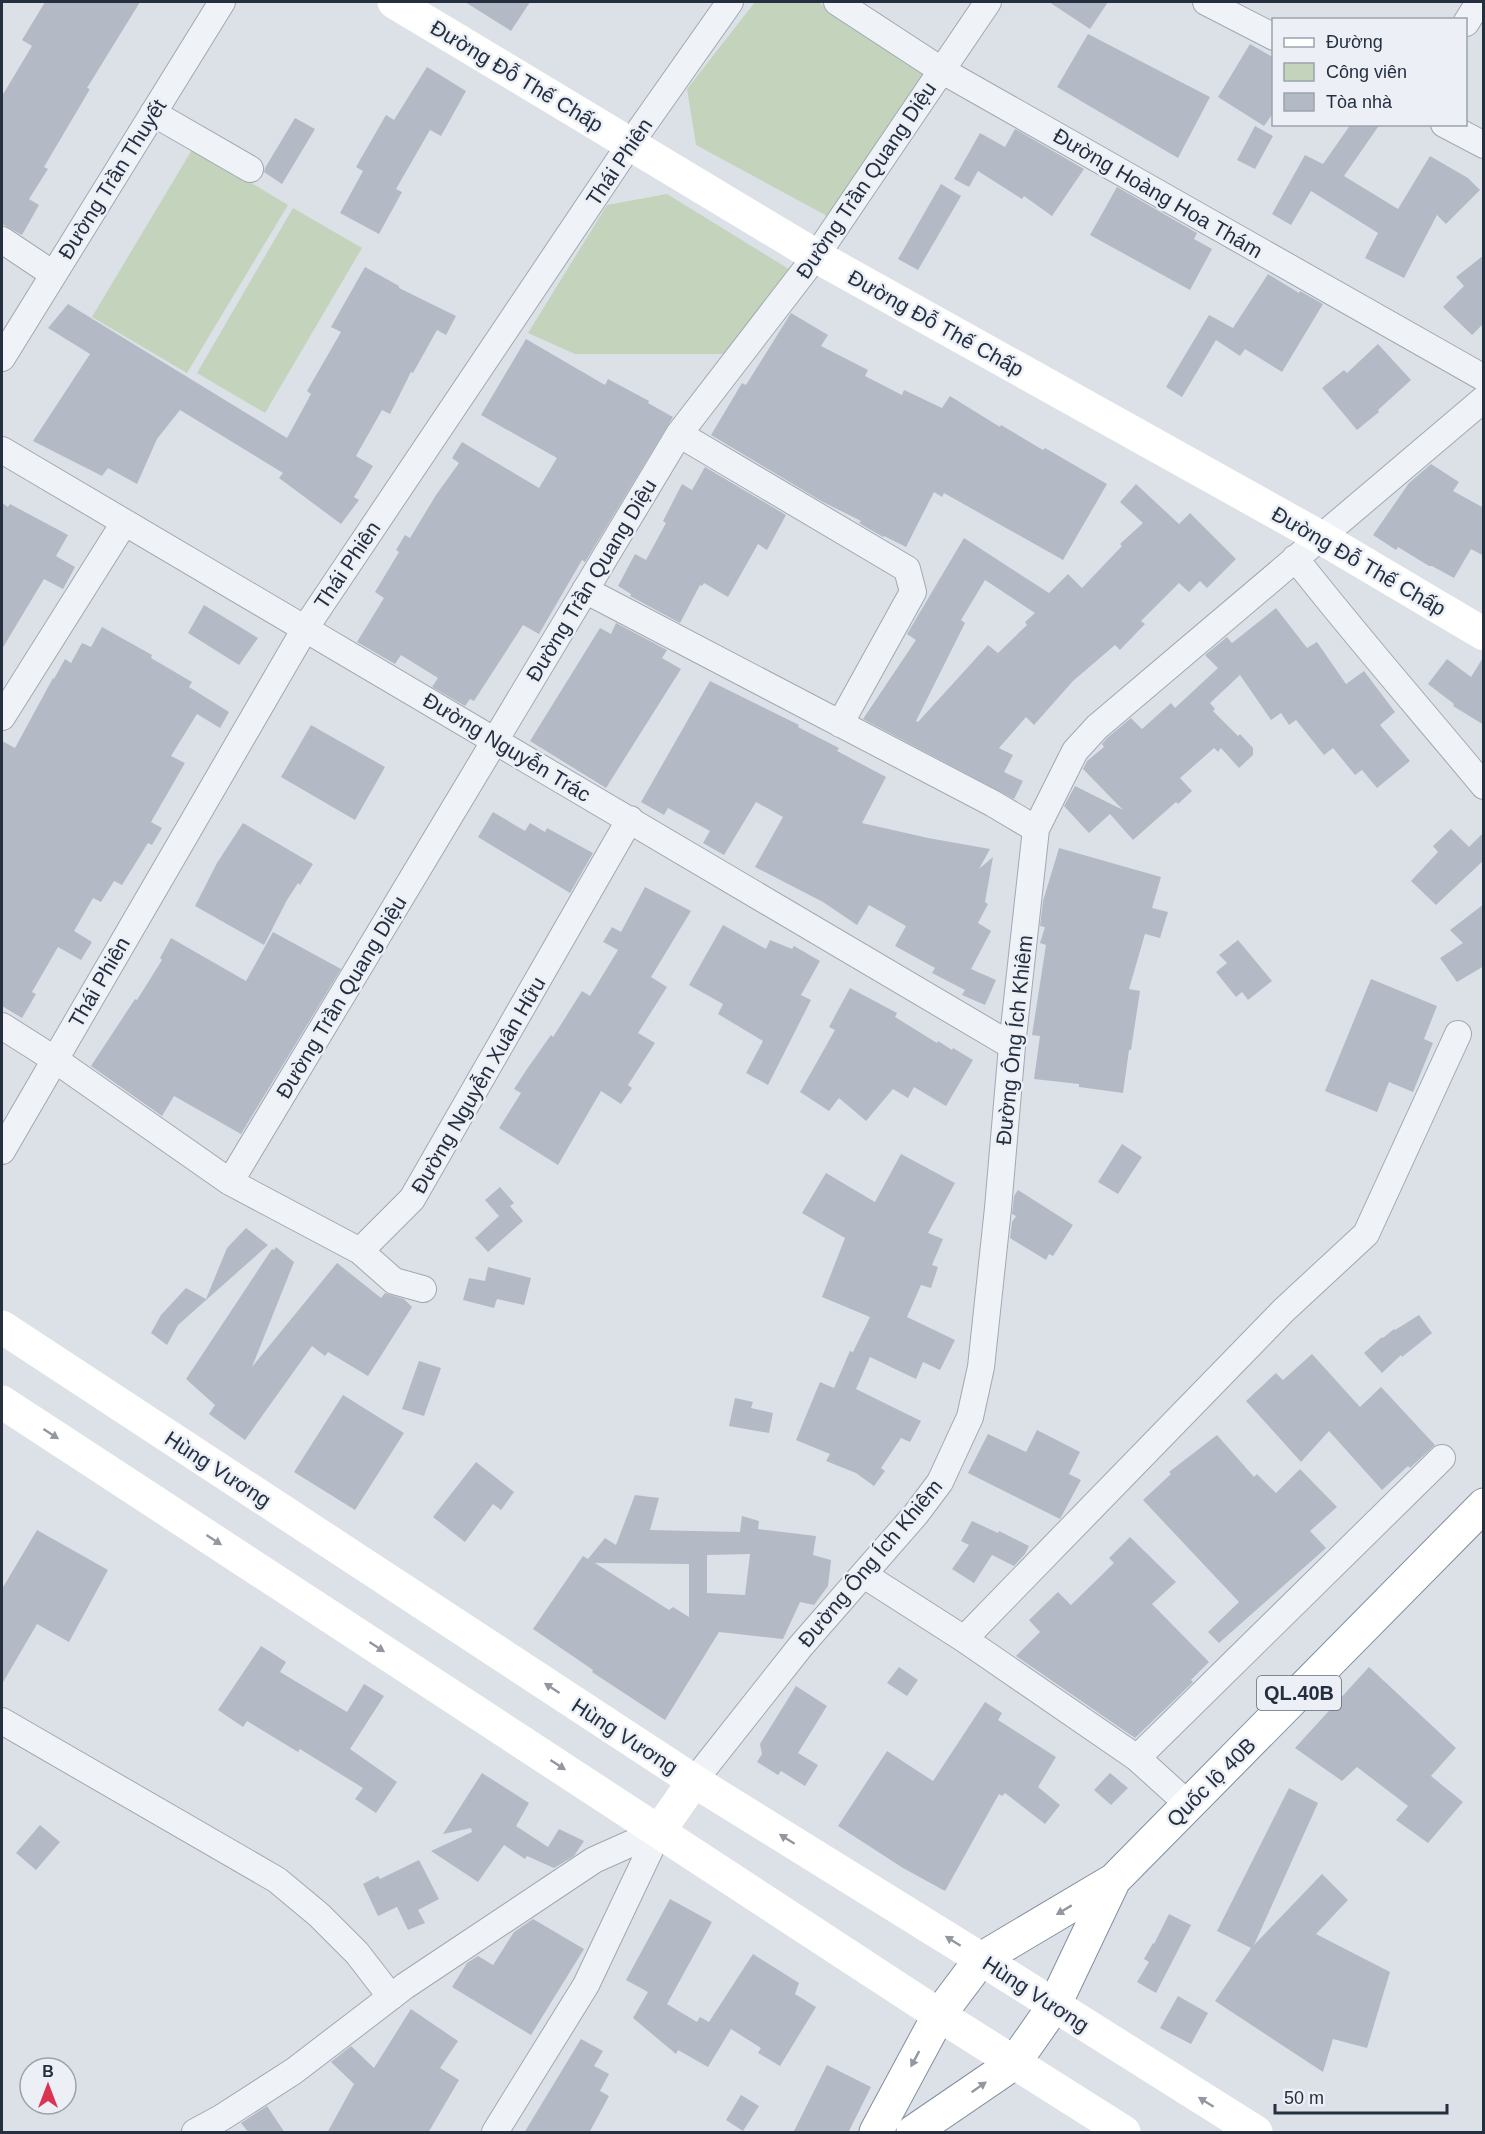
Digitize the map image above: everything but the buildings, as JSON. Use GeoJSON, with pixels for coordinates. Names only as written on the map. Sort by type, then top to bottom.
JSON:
{"type":"FeatureCollection","features":[{"type":"Feature","properties":{"kind":"main road","name":"Đường Đỗ Thế Chấp"},"geometry":{"type":"LineString","coordinates":[[394,2],[816,256],[1320,537],[1484,634]]}},
{"type":"Feature","properties":{"kind":"main road","name":"Hùng Vương"},"geometry":{"type":"LineString","coordinates":[[2,1327],[694,1781],[1256,2133]]}},
{"type":"Feature","properties":{"kind":"main road"},"geometry":{"type":"LineString","coordinates":[[2,1402],[939,2015],[1124,2133]]}},
{"type":"Feature","properties":{"kind":"main road","name":"Quốc lộ 40B"},"geometry":{"type":"LineString","coordinates":[[1114,1880],[1484,1505]]}},
{"type":"Feature","properties":{"kind":"main road"},"geometry":{"type":"LineString","coordinates":[[659,1831],[694,1781]]}},
{"type":"Feature","properties":{"kind":"main road"},"geometry":{"type":"LineString","coordinates":[[876,2133],[939,2015],[981,1959],[1114,1880]]}},
{"type":"Feature","properties":{"kind":"main road"},"geometry":{"type":"LineString","coordinates":[[914,2133],[1014,2063],[1054,2006],[1114,1880]]}},
{"type":"Feature","properties":{"kind":"street","name":"Đường Trần Thuyết"},"geometry":{"type":"LineString","coordinates":[[2,357],[222,2]]}},
{"type":"Feature","properties":{"kind":"street","name":"Thái Phiên"},"geometry":{"type":"LineString","coordinates":[[2,1151],[306,627],[630,144],[730,2]]}},
{"type":"Feature","properties":{"kind":"street","name":"Đường Hoàng Hoa Thám"},"geometry":{"type":"LineString","coordinates":[[837,2],[941,70],[1484,378]]}},
{"type":"Feature","properties":{"kind":"street","name":"Đường Trần Quang Diệu"},"geometry":{"type":"LineString","coordinates":[[230,1182],[679,434],[816,256],[988,2]]}},
{"type":"Feature","properties":{"kind":"street"},"geometry":{"type":"LineString","coordinates":[[1206,2],[1272,36]]}},
{"type":"Feature","properties":{"kind":"street"},"geometry":{"type":"LineString","coordinates":[[1467,21],[1479,2]]}},
{"type":"Feature","properties":{"kind":"street"},"geometry":{"type":"LineString","coordinates":[[153,113],[250,169]]}},
{"type":"Feature","properties":{"kind":"street"},"geometry":{"type":"LineString","coordinates":[[1448,126],[1484,145]]}},
{"type":"Feature","properties":{"kind":"street"},"geometry":{"type":"LineString","coordinates":[[2,240],[53,274]]}},
{"type":"Feature","properties":{"kind":"street","name":"Đường Ông Ích Khiêm"},"geometry":{"type":"LineString","coordinates":[[694,1781],[800,1647],[909,1523],[940,1482],[970,1417],[981,1367],[1012,1046],[1036,829],[1075,751],[1097,727],[1484,399]]}},
{"type":"Feature","properties":{"kind":"street"},"geometry":{"type":"LineString","coordinates":[[679,434],[907,569],[913,592],[840,723]]}},
{"type":"Feature","properties":{"kind":"street","name":"Đường Nguyễn Trác"},"geometry":{"type":"LineString","coordinates":[[2,450],[306,627],[1012,1046]]}},
{"type":"Feature","properties":{"kind":"street"},"geometry":{"type":"LineString","coordinates":[[2,717],[124,523]]}},
{"type":"Feature","properties":{"kind":"street"},"geometry":{"type":"LineString","coordinates":[[1295,558],[1400,688],[1430,720],[1484,786]]}},
{"type":"Feature","properties":{"kind":"street"},"geometry":{"type":"LineString","coordinates":[[585,590],[992,803],[1036,829]]}},
{"type":"Feature","properties":{"kind":"street","name":"Đường Nguyễn Xuân Hữu"},"geometry":{"type":"LineString","coordinates":[[360,1251],[412,1199],[630,819]]}},
{"type":"Feature","properties":{"kind":"street"},"geometry":{"type":"LineString","coordinates":[[2,1026],[54,1059],[230,1182],[360,1251],[394,1281],[423,1289]]}},
{"type":"Feature","properties":{"kind":"street"},"geometry":{"type":"LineString","coordinates":[[964,1640],[1284,1310],[1366,1234],[1458,1034]]}},
{"type":"Feature","properties":{"kind":"street"},"geometry":{"type":"LineString","coordinates":[[1137,1758],[1442,1458]]}},
{"type":"Feature","properties":{"kind":"street"},"geometry":{"type":"LineString","coordinates":[[864,1575],[1137,1758],[1189,1805]]}},
{"type":"Feature","properties":{"kind":"street"},"geometry":{"type":"LineString","coordinates":[[2,1720],[278,1880],[319,1915],[357,1953],[391,1997]]}},
{"type":"Feature","properties":{"kind":"street"},"geometry":{"type":"LineString","coordinates":[[195,2133],[294,2071],[391,1997],[594,1860],[659,1831]]}},
{"type":"Feature","properties":{"kind":"street"},"geometry":{"type":"LineString","coordinates":[[495,2133],[586,1985],[659,1831]]}},
{"type":"Feature","properties":{"kind":"green space"},"geometry":{"type":"Polygon","coordinates":[[[755,2],[818,2],[939,81],[827,216],[696,145],[687,89],[755,2]]]}},
{"type":"Feature","properties":{"kind":"green space"},"geometry":{"type":"Polygon","coordinates":[[[193,148],[288,205],[187,373],[92,317],[193,148]]]}},
{"type":"Feature","properties":{"kind":"green space"},"geometry":{"type":"Polygon","coordinates":[[[667,194],[792,271],[733,354],[575,354],[528,333],[607,205],[667,194]]]}},
{"type":"Feature","properties":{"kind":"green space"},"geometry":{"type":"Polygon","coordinates":[[[293,208],[362,248],[265,413],[197,373],[293,208]]]}}]}
